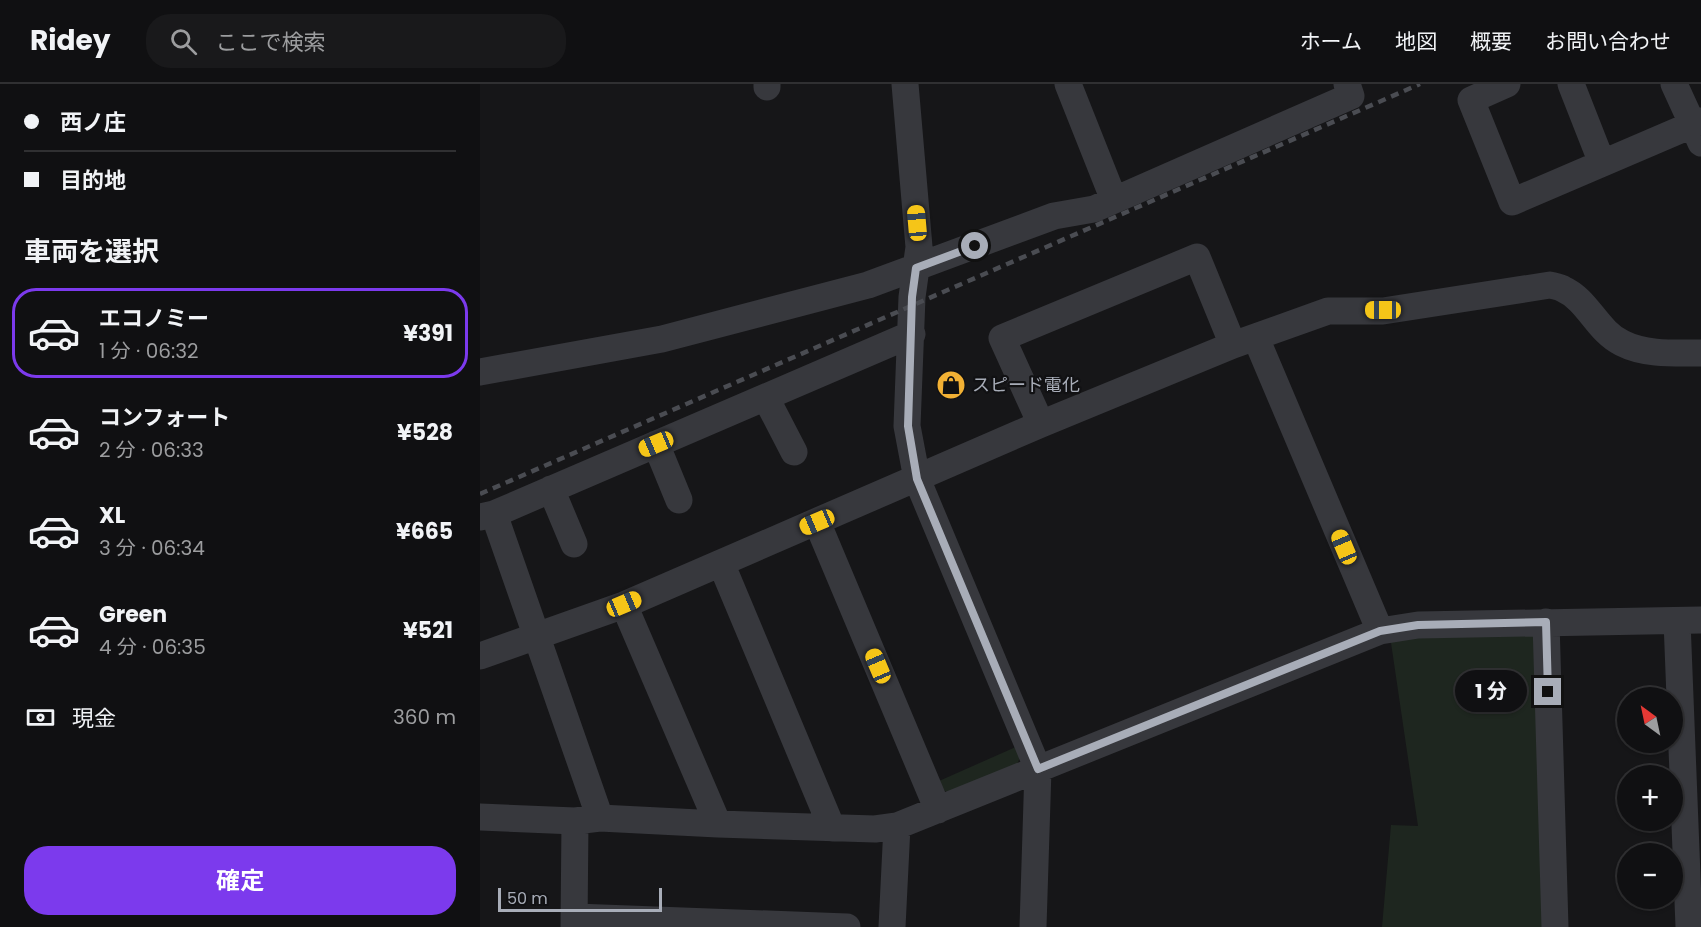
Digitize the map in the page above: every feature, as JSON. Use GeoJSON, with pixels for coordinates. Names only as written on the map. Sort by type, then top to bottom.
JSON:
{"type":"FeatureCollection","features":[{"type":"Feature","properties":{"kind":"street"},"geometry":{"type":"LineString","coordinates":[[905,84],[919,247],[912,297],[908,426],[917,479],[1038,769],[1033,927]]}},
{"type":"Feature","properties":{"kind":"street"},"geometry":{"type":"LineString","coordinates":[[1068,84],[1114,200]]}},
{"type":"Feature","properties":{"kind":"street"},"geometry":{"type":"LineString","coordinates":[[480,372],[662,339],[868,285],[1054,216],[1094,209],[1351,96],[1347,84]]}},
{"type":"Feature","properties":{"kind":"street"},"geometry":{"type":"LineString","coordinates":[[1507,84],[1472,100],[1512,202],[1602,163],[1698,130],[1674,84]]}},
{"type":"Feature","properties":{"kind":"street"},"geometry":{"type":"LineString","coordinates":[[1571,84],[1602,163]]}},
{"type":"Feature","properties":{"kind":"street"},"geometry":{"type":"LineString","coordinates":[[1041,424],[1002,338],[1197,257],[1245,341],[1380,631]]}},
{"type":"Feature","properties":{"kind":"street"},"geometry":{"type":"LineString","coordinates":[[480,657],[624,604],[1041,424],[1245,341],[1328,311],[1383,310],[1550,285],[1563,289],[1578,300],[1603,330],[1622,344],[1655,352],[1701,353]]}},
{"type":"Feature","properties":{"kind":"street"},"geometry":{"type":"LineString","coordinates":[[847,927],[574,922],[587,819],[536,638],[487,516],[912,334]]}},
{"type":"Feature","properties":{"kind":"street"},"geometry":{"type":"LineString","coordinates":[[766,398],[794,452]]}},
{"type":"Feature","properties":{"kind":"street"},"geometry":{"type":"LineString","coordinates":[[656,444],[680,500]]}},
{"type":"Feature","properties":{"kind":"street"},"geometry":{"type":"LineString","coordinates":[[551,489],[574,544]]}},
{"type":"Feature","properties":{"kind":"street"},"geometry":{"type":"LineString","coordinates":[[817,522],[938,810]]}},
{"type":"Feature","properties":{"kind":"street"},"geometry":{"type":"LineString","coordinates":[[721,563],[832,828]]}},
{"type":"Feature","properties":{"kind":"street"},"geometry":{"type":"LineString","coordinates":[[624,604],[718,824]]}},
{"type":"Feature","properties":{"kind":"street"},"geometry":{"type":"LineString","coordinates":[[480,817],[876,829],[897,826],[1380,631],[1418,625],[1689,621],[1689,927]]}},
{"type":"Feature","properties":{"kind":"street"},"geometry":{"type":"LineString","coordinates":[[1546,622],[1555,927]]}},
{"type":"Feature","properties":{"kind":"street"},"geometry":{"type":"LineString","coordinates":[[892,927],[897,826]]}},
{"type":"Feature","properties":{"kind":"shaded area"},"geometry":{"type":"Polygon","coordinates":[[[1390,636],[1536,636],[1548,927],[1382,927],[1391,825],[1418,826],[1390,636]]]}},
{"type":"Feature","properties":{"kind":"shaded area"},"geometry":{"type":"Polygon","coordinates":[[[1018,746],[1021,754],[1016,768],[954,795],[943,790],[939,781],[1018,746]]]}},
{"type":"Feature","properties":{"kind":"railway"},"geometry":{"type":"LineString","coordinates":[[480,494],[1420,84]]}},
{"type":"Feature","properties":{"kind":"place","name":"スピード電化"},"geometry":{"type":"Point","coordinates":[951,385]}},
{"type":"Feature","properties":{"kind":"route"},"geometry":{"type":"LineString","coordinates":[[975,246],[916,268],[912,297],[908,426],[917,479],[1038,769],[1380,631],[1418,625],[1546,622],[1548,692]]}}]}
